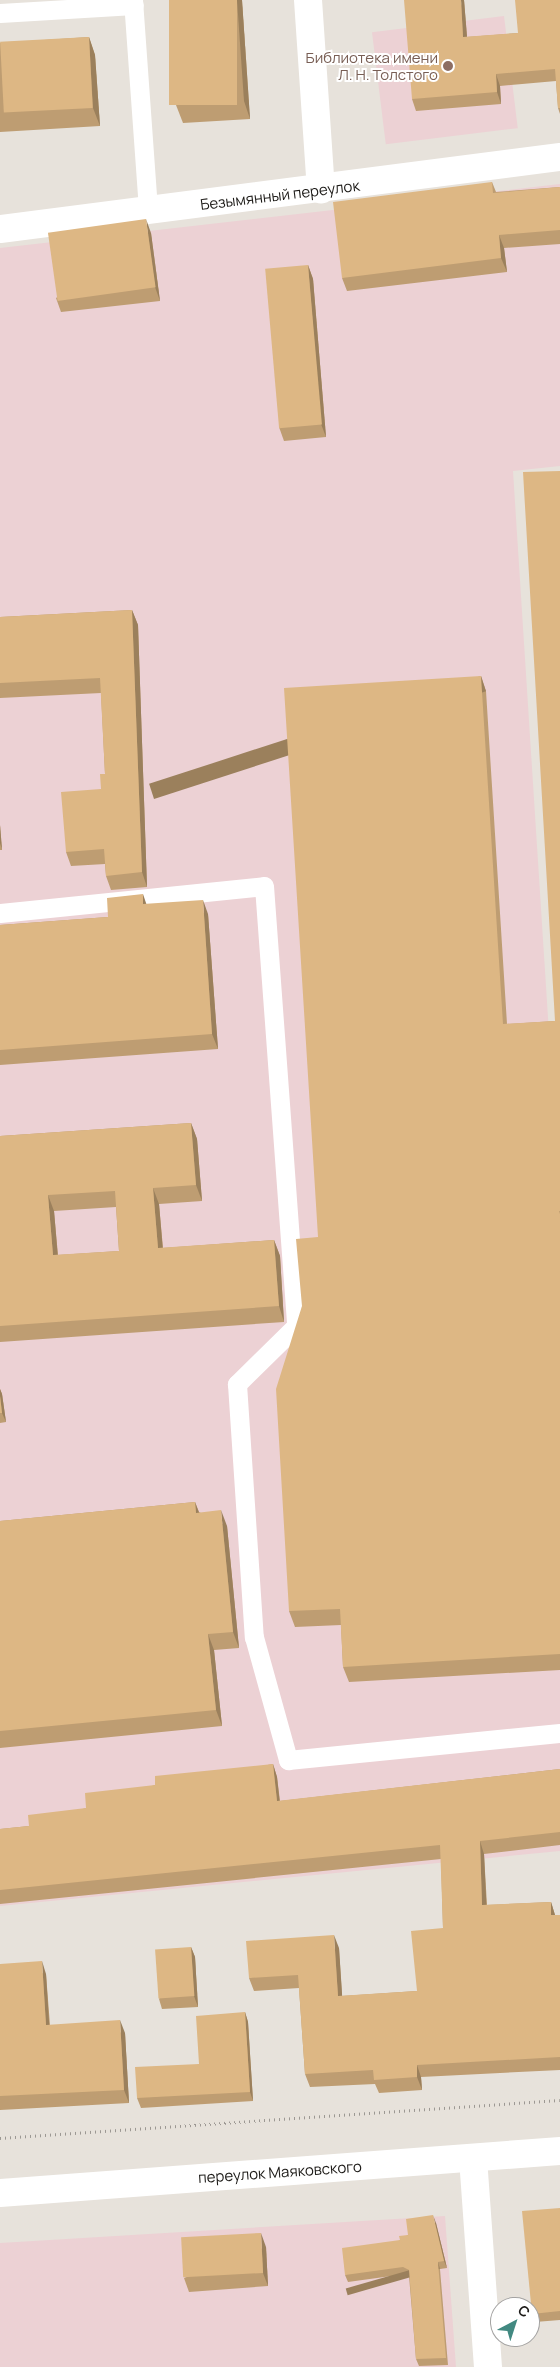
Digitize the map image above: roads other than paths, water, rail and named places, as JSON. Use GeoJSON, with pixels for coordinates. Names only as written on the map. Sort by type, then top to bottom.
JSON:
{"type":"FeatureCollection","features":[{"type":"Feature","properties":{"kind":"street"},"geometry":{"type":"LineString","coordinates":[[308,0],[321,190]]}},
{"type":"Feature","properties":{"kind":"street","name":"Безымянный переулок"},"geometry":{"type":"LineString","coordinates":[[0,229],[321,190],[560,157]]}},
{"type":"Feature","properties":{"kind":"street","name":"переулок Маяковского"},"geometry":{"type":"LineString","coordinates":[[0,2194],[560,2151]]}},
{"type":"Feature","properties":{"kind":"street"},"geometry":{"type":"LineString","coordinates":[[473,2158],[488,2367]]}},
{"type":"Feature","properties":{"kind":"lane"},"geometry":{"type":"LineString","coordinates":[[0,13],[134,2],[148,211]]}},
{"type":"Feature","properties":{"kind":"lane"},"geometry":{"type":"LineString","coordinates":[[0,913],[264,886],[296,1326],[237,1384],[254,1637],[288,1760],[560,1734]]}},
{"type":"Feature","properties":{"kind":"place","name":"Библиотека имени Л. Н. Толстого"},"geometry":{"type":"Point","coordinates":[448,66]}}]}
